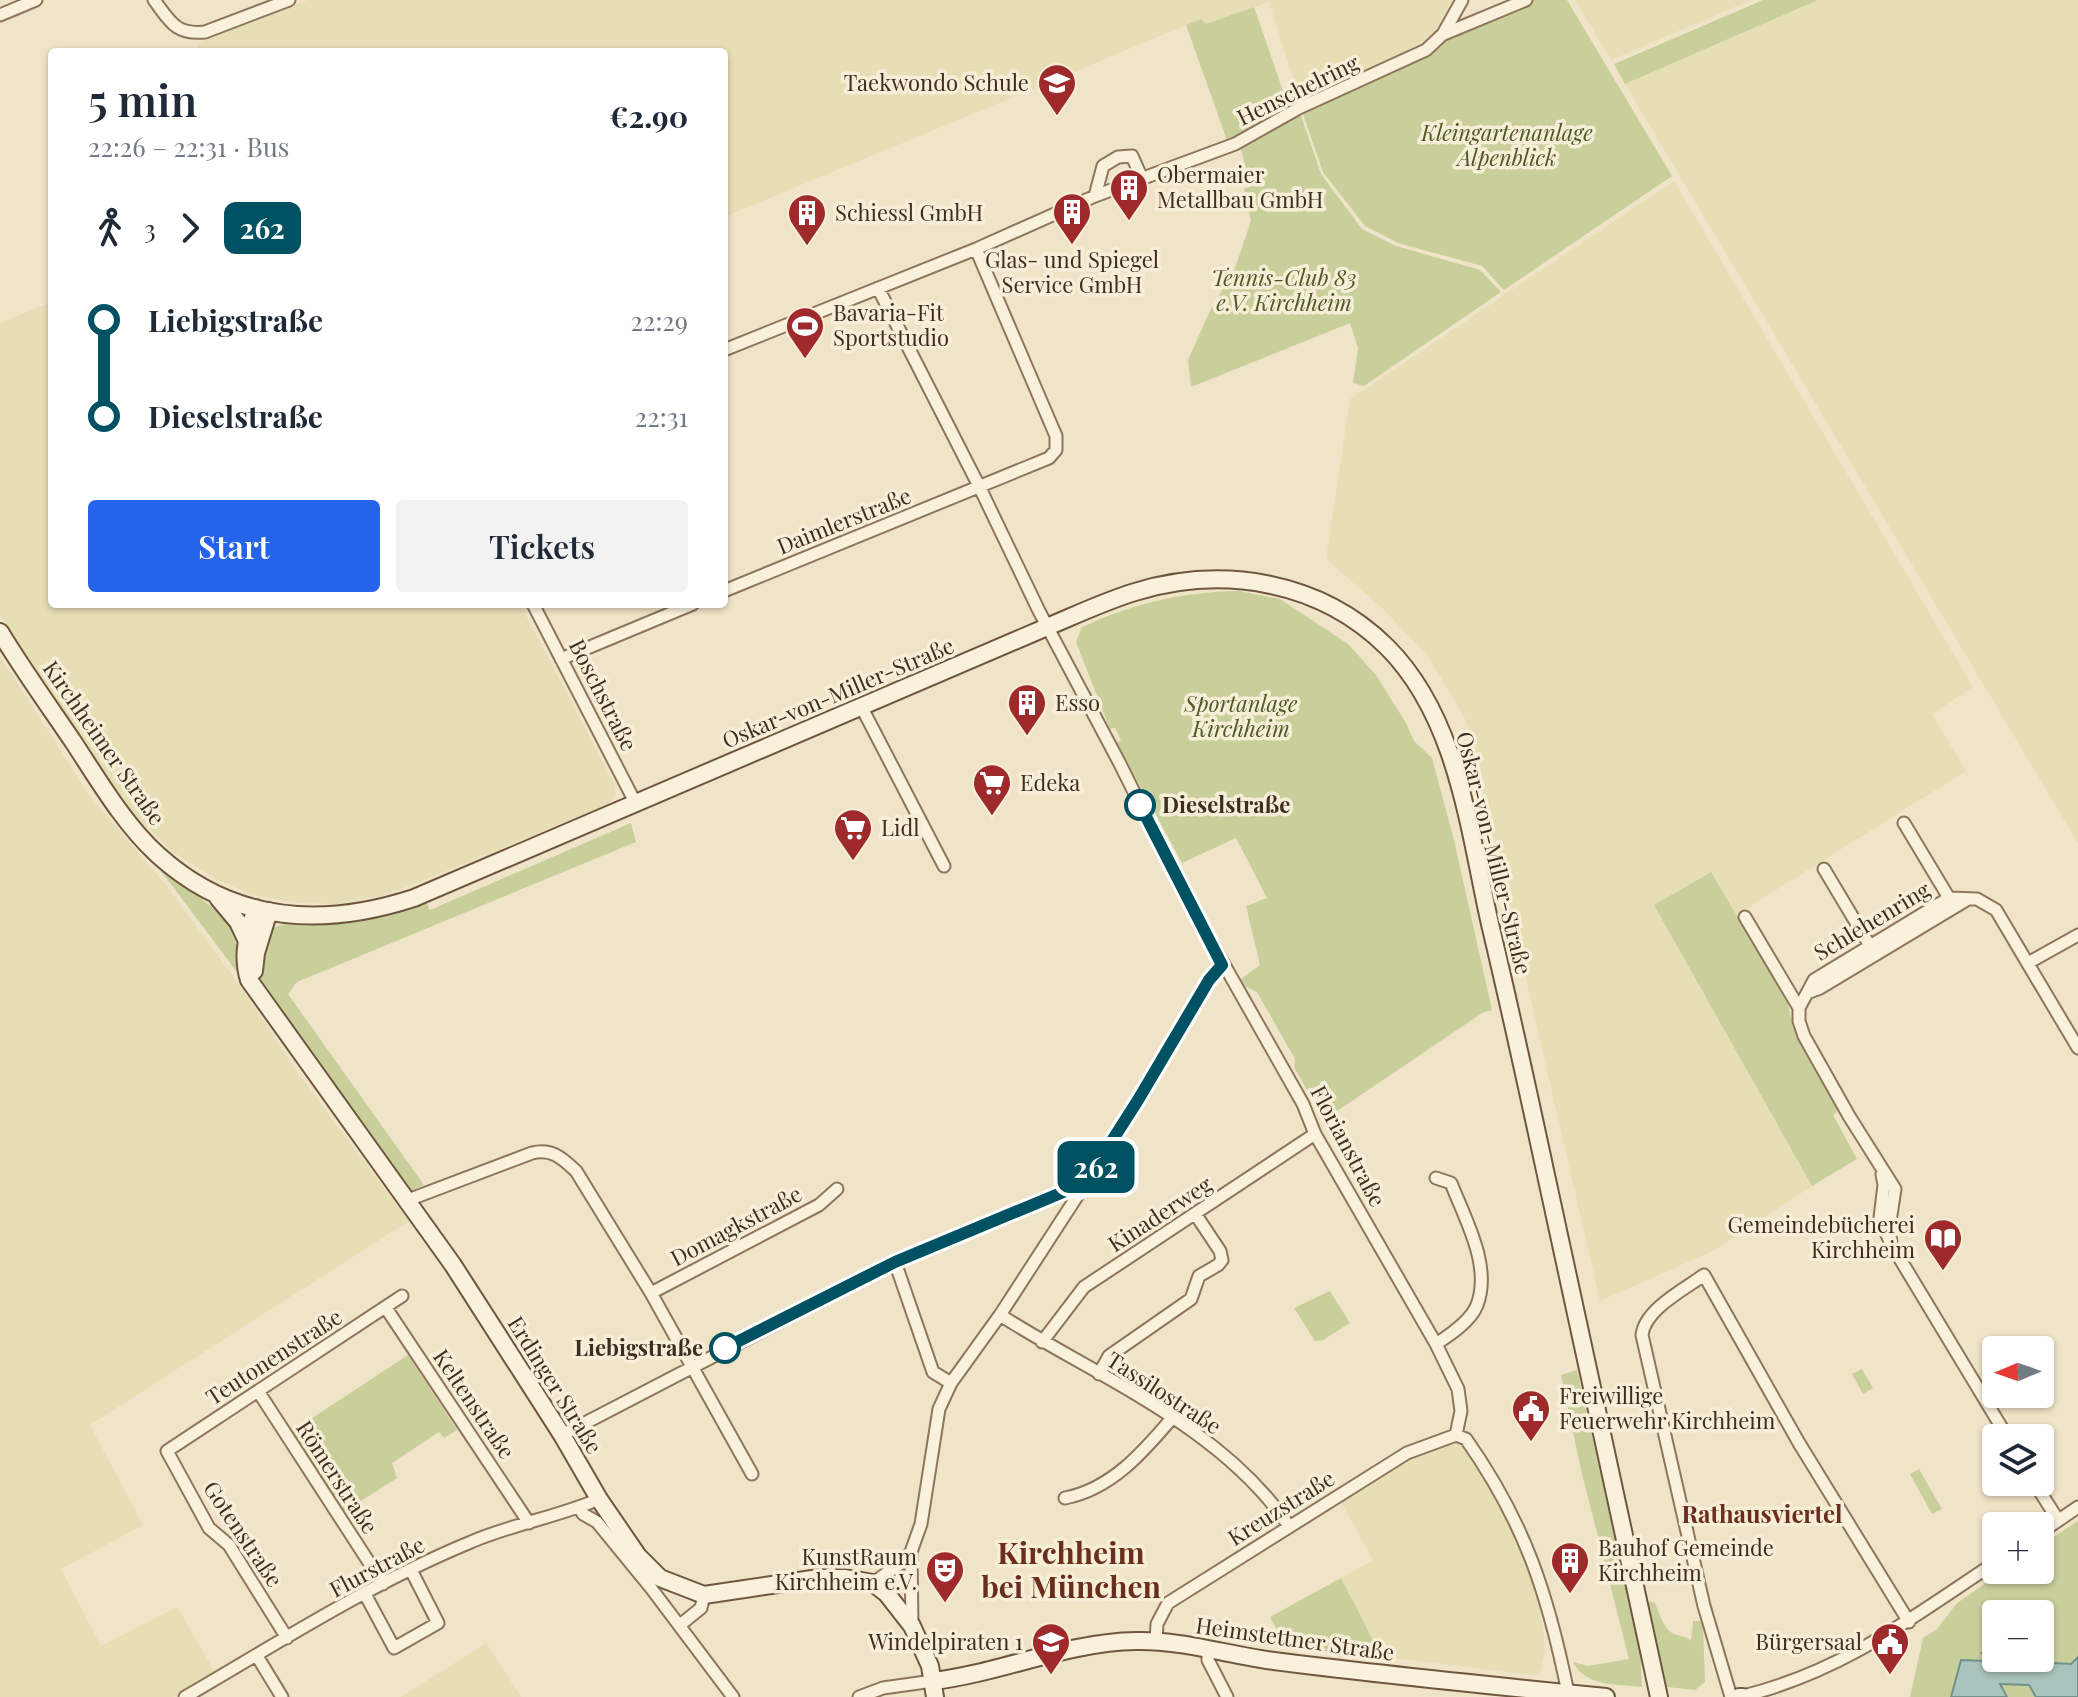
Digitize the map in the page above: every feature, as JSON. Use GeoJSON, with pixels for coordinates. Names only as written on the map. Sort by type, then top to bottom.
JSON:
{"type":"FeatureCollection","features":[{"type":"Feature","properties":{"kind":"main road","name":"Oskar-von-Miller-Straße"},"geometry":{"type":"LineString","coordinates":[[262,910],[321,917],[391,906],[512,858],[1135,592],[1166,584],[1208,579],[1254,580],[1307,595],[1329,605],[1366,629],[1403,664],[1431,708],[1451,760],[1494,940],[1659,1697]]}},
{"type":"Feature","properties":{"kind":"main road","name":"Kirchheimer Straße"},"geometry":{"type":"LineString","coordinates":[[0,632],[105,789],[158,855],[213,893],[262,910]]}},
{"type":"Feature","properties":{"kind":"main road","name":"Erdinger Straße"},"geometry":{"type":"LineString","coordinates":[[213,893],[238,922],[246,939]]}},
{"type":"Feature","properties":{"kind":"main road","name":"Erdinger Straße"},"geometry":{"type":"LineString","coordinates":[[262,910],[246,939],[244,965],[249,980],[408,1200],[500,1336],[599,1499],[656,1583],[704,1595],[819,1578],[873,1583]]}},
{"type":"Feature","properties":{"kind":"main road"},"geometry":{"type":"LineString","coordinates":[[255,988],[253,969],[262,910]]}},
{"type":"Feature","properties":{"kind":"main road"},"geometry":{"type":"LineString","coordinates":[[873,1583],[899,1607],[912,1626],[930,1666],[934,1689]]}},
{"type":"Feature","properties":{"kind":"main road","name":"Heimstettner Straße"},"geometry":{"type":"LineString","coordinates":[[934,1689],[987,1672],[1105,1643],[1156,1641],[1270,1660],[1606,1697]]}},
{"type":"Feature","properties":{"kind":"street"},"geometry":{"type":"LineString","coordinates":[[0,15],[36,0]]}},
{"type":"Feature","properties":{"kind":"street"},"geometry":{"type":"LineString","coordinates":[[154,0],[172,23],[182,32],[190,33],[205,32],[289,0]]}},
{"type":"Feature","properties":{"kind":"street"},"geometry":{"type":"LineString","coordinates":[[1443,34],[1526,0]]}},
{"type":"Feature","properties":{"kind":"street","name":"Henschelring"},"geometry":{"type":"LineString","coordinates":[[728,348],[976,249],[1095,196],[1235,144],[1299,108],[1426,50],[1443,34],[1460,5]]}},
{"type":"Feature","properties":{"kind":"street"},"geometry":{"type":"LineString","coordinates":[[1095,196],[1103,166],[1118,157],[1132,156],[1140,174],[1138,180]]}},
{"type":"Feature","properties":{"kind":"street"},"geometry":{"type":"LineString","coordinates":[[976,249],[1056,436],[1056,450],[1049,458],[980,488]]}},
{"type":"Feature","properties":{"kind":"street"},"geometry":{"type":"LineString","coordinates":[[878,288],[1047,627]]}},
{"type":"Feature","properties":{"kind":"street","name":"Daimlerstraße"},"geometry":{"type":"LineString","coordinates":[[728,589],[980,488]]}},
{"type":"Feature","properties":{"kind":"street","name":"Boschstraße"},"geometry":{"type":"LineString","coordinates":[[535,608],[636,804]]}},
{"type":"Feature","properties":{"kind":"street"},"geometry":{"type":"LineString","coordinates":[[561,659],[683,608]]}},
{"type":"Feature","properties":{"kind":"street","name":"Florianstraße"},"geometry":{"type":"LineString","coordinates":[[1047,627],[1222,965],[1436,1344],[1458,1389],[1461,1411],[1456,1435]]}},
{"type":"Feature","properties":{"kind":"street"},"geometry":{"type":"LineString","coordinates":[[862,708],[944,866]]}},
{"type":"Feature","properties":{"kind":"street"},"geometry":{"type":"LineString","coordinates":[[1904,823],[1949,898]]}},
{"type":"Feature","properties":{"kind":"street"},"geometry":{"type":"LineString","coordinates":[[1824,869],[1870,946]]}},
{"type":"Feature","properties":{"kind":"street","name":"Schlehenring"},"geometry":{"type":"LineString","coordinates":[[1799,1008],[1814,980],[1949,898],[1968,898]]}},
{"type":"Feature","properties":{"kind":"street"},"geometry":{"type":"LineString","coordinates":[[1968,898],[1986,902],[1996,910],[2078,1048]]}},
{"type":"Feature","properties":{"kind":"street","name":"Schlehenring"},"geometry":{"type":"LineString","coordinates":[[1805,994],[1820,988],[1968,898]]}},
{"type":"Feature","properties":{"kind":"street"},"geometry":{"type":"LineString","coordinates":[[1745,917],[1799,1008],[1804,1036],[1877,1164],[1895,1189],[1889,1228],[1891,1244],[2000,1424]]}},
{"type":"Feature","properties":{"kind":"street"},"geometry":{"type":"LineString","coordinates":[[2028,963],[2078,935]]}},
{"type":"Feature","properties":{"kind":"street"},"geometry":{"type":"LineString","coordinates":[[912,1626],[911,1552],[921,1524],[939,1409],[951,1383],[1000,1315],[1144,1091],[1209,980],[1222,965]]}},
{"type":"Feature","properties":{"kind":"street","name":"Kinaderweg"},"geometry":{"type":"LineString","coordinates":[[1042,1342],[1084,1287],[1315,1134]]}},
{"type":"Feature","properties":{"kind":"street"},"geometry":{"type":"LineString","coordinates":[[408,1200],[542,1150],[560,1155],[576,1171],[651,1293],[752,1474]]}},
{"type":"Feature","properties":{"kind":"street"},"geometry":{"type":"LineString","coordinates":[[1436,1178],[1451,1183],[1476,1250],[1482,1276],[1477,1306],[1453,1333],[1436,1344]]}},
{"type":"Feature","properties":{"kind":"street"},"geometry":{"type":"LineString","coordinates":[[562,1435],[689,1366],[895,1262],[1073,1188],[1080,1191]]}},
{"type":"Feature","properties":{"kind":"street","name":"Domagkstraße"},"geometry":{"type":"LineString","coordinates":[[651,1293],[819,1205],[837,1189]]}},
{"type":"Feature","properties":{"kind":"street"},"geometry":{"type":"LineString","coordinates":[[1099,1374],[1109,1356],[1191,1299],[1199,1276],[1222,1260],[1220,1251],[1196,1215]]}},
{"type":"Feature","properties":{"kind":"street"},"geometry":{"type":"LineString","coordinates":[[895,1262],[933,1372],[951,1383]]}},
{"type":"Feature","properties":{"kind":"street"},"geometry":{"type":"LineString","coordinates":[[1731,1697],[1704,1606],[1642,1335],[1643,1325],[1657,1311],[1704,1275],[1799,1443],[1909,1622]]}},
{"type":"Feature","properties":{"kind":"street","name":"Teutonenstraße"},"geometry":{"type":"LineString","coordinates":[[167,1451],[402,1296]]}},
{"type":"Feature","properties":{"kind":"street","name":"Keltenstraße"},"geometry":{"type":"LineString","coordinates":[[386,1308],[529,1523]]}},
{"type":"Feature","properties":{"kind":"street","name":"Tassilostraße"},"geometry":{"type":"LineString","coordinates":[[1000,1315],[1173,1417],[1216,1450],[1270,1499],[1289,1526]]}},
{"type":"Feature","properties":{"kind":"street","name":"Römerstraße"},"geometry":{"type":"LineString","coordinates":[[258,1391],[383,1584]]}},
{"type":"Feature","properties":{"kind":"street"},"geometry":{"type":"LineString","coordinates":[[1065,1498],[1096,1487],[1136,1460],[1173,1417]]}},
{"type":"Feature","properties":{"kind":"street"},"geometry":{"type":"LineString","coordinates":[[1456,1435],[1466,1439],[1483,1463],[1528,1547],[1544,1588],[1568,1695]]}},
{"type":"Feature","properties":{"kind":"street","name":"Kreuzstraße"},"geometry":{"type":"LineString","coordinates":[[1156,1641],[1157,1624],[1168,1603],[1407,1453],[1456,1435]]}},
{"type":"Feature","properties":{"kind":"street","name":"Gotenstraße"},"geometry":{"type":"LineString","coordinates":[[167,1451],[209,1528],[229,1545],[287,1638]]}},
{"type":"Feature","properties":{"kind":"street"},"geometry":{"type":"LineString","coordinates":[[2043,1496],[2058,1520]]}},
{"type":"Feature","properties":{"kind":"street","name":"Flurstraße"},"geometry":{"type":"LineString","coordinates":[[185,1697],[411,1570],[472,1541],[580,1508],[599,1499]]}},
{"type":"Feature","properties":{"kind":"street"},"geometry":{"type":"LineString","coordinates":[[2054,1523],[2078,1507]]}},
{"type":"Feature","properties":{"kind":"street"},"geometry":{"type":"LineString","coordinates":[[580,1508],[656,1583],[680,1625],[733,1697]]}},
{"type":"Feature","properties":{"kind":"street"},"geometry":{"type":"LineString","coordinates":[[873,1583],[911,1552]]}},
{"type":"Feature","properties":{"kind":"street"},"geometry":{"type":"LineString","coordinates":[[365,1594],[394,1648],[438,1623],[411,1570]]}},
{"type":"Feature","properties":{"kind":"street"},"geometry":{"type":"LineString","coordinates":[[1742,1697],[1816,1672],[1852,1655],[1909,1622],[1982,1572]]}},
{"type":"Feature","properties":{"kind":"street"},"geometry":{"type":"LineString","coordinates":[[680,1625],[701,1608],[704,1595]]}},
{"type":"Feature","properties":{"kind":"street"},"geometry":{"type":"LineString","coordinates":[[1208,1650],[1208,1660],[1227,1697]]}},
{"type":"Feature","properties":{"kind":"street"},"geometry":{"type":"LineString","coordinates":[[257,1656],[282,1697]]}},
{"type":"Feature","properties":{"kind":"street"},"geometry":{"type":"LineString","coordinates":[[859,1697],[883,1688],[934,1689]]}},
{"type":"Feature","properties":{"kind":"shaded area"},"geometry":{"type":"Polygon","coordinates":[[[308,0],[1452,0],[1433,35],[1421,44],[1300,101],[1269,2],[1205,24],[1201,19],[728,215],[728,48],[198,48],[208,38],[308,0]]]}},
{"type":"Feature","properties":{"kind":"shaded area"},"geometry":{"type":"Polygon","coordinates":[[[1575,0],[1751,0],[1611,60],[1575,0]]]}},
{"type":"Feature","properties":{"kind":"shaded area"},"geometry":{"type":"Polygon","coordinates":[[[1818,0],[2078,0],[2078,843],[1625,84],[1818,0]]]}},
{"type":"Feature","properties":{"kind":"shaded area"},"geometry":{"type":"Polygon","coordinates":[[[1674,181],[1973,687],[1932,714],[1966,771],[1736,915],[1710,872],[1654,905],[1812,1186],[1713,1251],[1600,1301],[1467,722],[1428,656],[1383,609],[1326,559],[1350,399],[1674,181]]]}},
{"type":"Feature","properties":{"kind":"shaded area"},"geometry":{"type":"Polygon","coordinates":[[[48,304],[48,608],[522,608],[614,783],[615,797],[606,805],[415,884],[380,896],[338,904],[299,903],[253,895],[217,880],[171,851],[136,816],[102,771],[0,615],[0,323],[48,304]]]}},
{"type":"Feature","properties":{"kind":"shaded area"},"geometry":{"type":"Polygon","coordinates":[[[0,656],[89,795],[166,885],[241,987],[300,1076],[409,1221],[90,1425],[143,1525],[61,1569],[101,1646],[177,1607],[216,1674],[173,1697],[0,1697],[0,656]]]}},
{"type":"Feature","properties":{"kind":"shaded area"},"geometry":{"type":"Polygon","coordinates":[[[1448,1440],[1461,1445],[1469,1454],[1503,1510],[1525,1560],[1538,1599],[1544,1637],[1545,1652],[1540,1672],[1534,1675],[1385,1657],[1380,1654],[1341,1578],[1373,1560],[1340,1500],[1448,1440]]]}},
{"type":"Feature","properties":{"kind":"shaded area"},"geometry":{"type":"Polygon","coordinates":[[[486,1643],[521,1697],[401,1697],[486,1643]]]}},
{"type":"Feature","properties":{"kind":"green space","name":"Kleingartenanlage Alpenblick"},"geometry":{"type":"Polygon","coordinates":[[[1534,0],[1567,0],[1672,176],[1504,290],[1482,266],[1398,243],[1365,226],[1323,172],[1302,111],[1406,67],[1441,47],[1443,38],[1534,0]]]}},
{"type":"Feature","properties":{"kind":"green space"},"geometry":{"type":"Polygon","coordinates":[[[1763,0],[1818,0],[1625,84],[1614,64],[1763,0]]]}},
{"type":"Feature","properties":{"kind":"green space","name":"Tennis-Club 83 e.V. Kirchheim"},"geometry":{"type":"Polygon","coordinates":[[[1254,7],[1292,117],[1300,113],[1321,174],[1362,229],[1396,246],[1480,270],[1501,292],[1364,386],[1353,383],[1358,348],[1350,323],[1191,387],[1188,360],[1209,313],[1235,268],[1251,221],[1244,189],[1251,186],[1240,146],[1228,143],[1186,25],[1201,19],[1206,24],[1254,7]]]}},
{"type":"Feature","properties":{"kind":"green space","name":"Sportanlage Kirchheim"},"geometry":{"type":"Polygon","coordinates":[[[1239,591],[1280,599],[1348,644],[1376,675],[1414,741],[1432,758],[1454,840],[1492,1010],[1482,1013],[1324,1120],[1294,1067],[1295,1059],[1257,992],[1245,986],[1241,979],[1260,965],[1246,906],[1267,898],[1236,838],[1182,863],[1117,743],[1121,740],[1115,728],[1110,729],[1076,642],[1082,627],[1140,605],[1197,594],[1239,591]]]}},
{"type":"Feature","properties":{"kind":"green space"},"geometry":{"type":"Polygon","coordinates":[[[631,823],[636,842],[297,982],[288,994],[424,1185],[408,1192],[383,1162],[262,984],[258,984],[270,931],[287,924],[319,925],[360,920],[426,902],[430,910],[631,823]]]}},
{"type":"Feature","properties":{"kind":"green space"},"geometry":{"type":"Polygon","coordinates":[[[157,862],[232,924],[243,980],[161,871],[157,862]]]}},
{"type":"Feature","properties":{"kind":"green space"},"geometry":{"type":"Polygon","coordinates":[[[1711,872],[1787,1001],[1792,1022],[1839,1110],[1833,1115],[1857,1159],[1812,1186],[1654,905],[1711,872]]]}},
{"type":"Feature","properties":{"kind":"green space"},"geometry":{"type":"Polygon","coordinates":[[[1330,1291],[1350,1323],[1323,1340],[1315,1341],[1294,1308],[1330,1291]]]}},
{"type":"Feature","properties":{"kind":"green space"},"geometry":{"type":"Polygon","coordinates":[[[408,1355],[457,1430],[444,1438],[439,1432],[392,1463],[397,1478],[342,1513],[291,1432],[408,1355]]]}},
{"type":"Feature","properties":{"kind":"green space"},"geometry":{"type":"Polygon","coordinates":[[[1862,1369],[1873,1388],[1863,1394],[1852,1374],[1862,1369]]]}},
{"type":"Feature","properties":{"kind":"green space"},"geometry":{"type":"Polygon","coordinates":[[[1577,1370],[1640,1648],[1642,1687],[1594,1680],[1578,1670],[1573,1662],[1588,1666],[1629,1659],[1581,1470],[1561,1375],[1577,1370]]]}},
{"type":"Feature","properties":{"kind":"green space"},"geometry":{"type":"Polygon","coordinates":[[[1919,1469],[1942,1509],[1932,1514],[1910,1474],[1919,1469]]]}},
{"type":"Feature","properties":{"kind":"green space"},"geometry":{"type":"Polygon","coordinates":[[[2078,1521],[2078,1697],[1910,1697],[1923,1638],[1937,1629],[1957,1603],[1985,1584],[2054,1584],[2054,1537],[2078,1521]]]}},
{"type":"Feature","properties":{"kind":"green space"},"geometry":{"type":"Polygon","coordinates":[[[1341,1578],[1380,1654],[1287,1649],[1270,1617],[1341,1578]]]}},
{"type":"Feature","properties":{"kind":"green space"},"geometry":{"type":"Polygon","coordinates":[[[1650,1601],[1655,1603],[1664,1624],[1675,1634],[1691,1641],[1693,1621],[1700,1621],[1703,1626],[1705,1682],[1695,1690],[1667,1687],[1645,1609],[1650,1601]]]}},
{"type":"Feature","properties":{"kind":"water"},"geometry":{"type":"Polygon","coordinates":[[[2078,1657],[2078,1697],[2036,1697],[2029,1685],[2000,1684],[2007,1697],[1951,1697],[1961,1660],[1982,1661],[1982,1672],[2054,1672],[2054,1663],[2071,1664],[2078,1657]]]}},
{"type":"Feature","properties":{"kind":"bus line","name":"262"},"geometry":{"type":"LineString","coordinates":[[725,1348],[895,1262],[1073,1188],[1080,1191],[1209,980],[1222,965],[1140,805]]}},
{"type":"Feature","properties":{"kind":"place","name":"Taekwondo Schule"},"geometry":{"type":"Point","coordinates":[1057,117]}},
{"type":"Feature","properties":{"kind":"place","name":"Obermaier Metallbau GmbH"},"geometry":{"type":"Point","coordinates":[1129,222]}},
{"type":"Feature","properties":{"kind":"place","name":"Glas- und Spiegel Service GmbH"},"geometry":{"type":"Point","coordinates":[1072,246]}},
{"type":"Feature","properties":{"kind":"place","name":"Schiessl GmbH"},"geometry":{"type":"Point","coordinates":[807,247]}},
{"type":"Feature","properties":{"kind":"place","name":"Bavaria-Fit Sportstudio"},"geometry":{"type":"Point","coordinates":[805,360]}},
{"type":"Feature","properties":{"kind":"place","name":"Esso"},"geometry":{"type":"Point","coordinates":[1027,737]}},
{"type":"Feature","properties":{"kind":"place","name":"Dieselstraße"},"geometry":{"type":"Point","coordinates":[1140,805]}},
{"type":"Feature","properties":{"kind":"place","name":"Edeka"},"geometry":{"type":"Point","coordinates":[992,817]}},
{"type":"Feature","properties":{"kind":"place","name":"Lidl"},"geometry":{"type":"Point","coordinates":[853,862]}},
{"type":"Feature","properties":{"kind":"place","name":"Gemeindebücherei Kirchheim"},"geometry":{"type":"Point","coordinates":[1943,1272]}},
{"type":"Feature","properties":{"kind":"place","name":"Liebigstraße"},"geometry":{"type":"Point","coordinates":[725,1348]}},
{"type":"Feature","properties":{"kind":"place","name":"Freiwillige Feuerwehr Kirchheim"},"geometry":{"type":"Point","coordinates":[1531,1443]}},
{"type":"Feature","properties":{"kind":"place","name":"Bauhof Gemeinde Kirchheim"},"geometry":{"type":"Point","coordinates":[1570,1595]}},
{"type":"Feature","properties":{"kind":"place","name":"KunstRaum Kirchheim e.V."},"geometry":{"type":"Point","coordinates":[945,1604]}},
{"type":"Feature","properties":{"kind":"place","name":"Windelpiraten 1"},"geometry":{"type":"Point","coordinates":[1051,1676]}},
{"type":"Feature","properties":{"kind":"place","name":"Bürgersaal"},"geometry":{"type":"Point","coordinates":[1890,1676]}},
{"type":"Feature","properties":{"kind":"district","name":"Rathausviertel"},"geometry":{"type":"Point","coordinates":[1762,1515]}},
{"type":"Feature","properties":{"kind":"district","name":"Kirchheim bei München"},"geometry":{"type":"Point","coordinates":[1071,1571]}}]}
